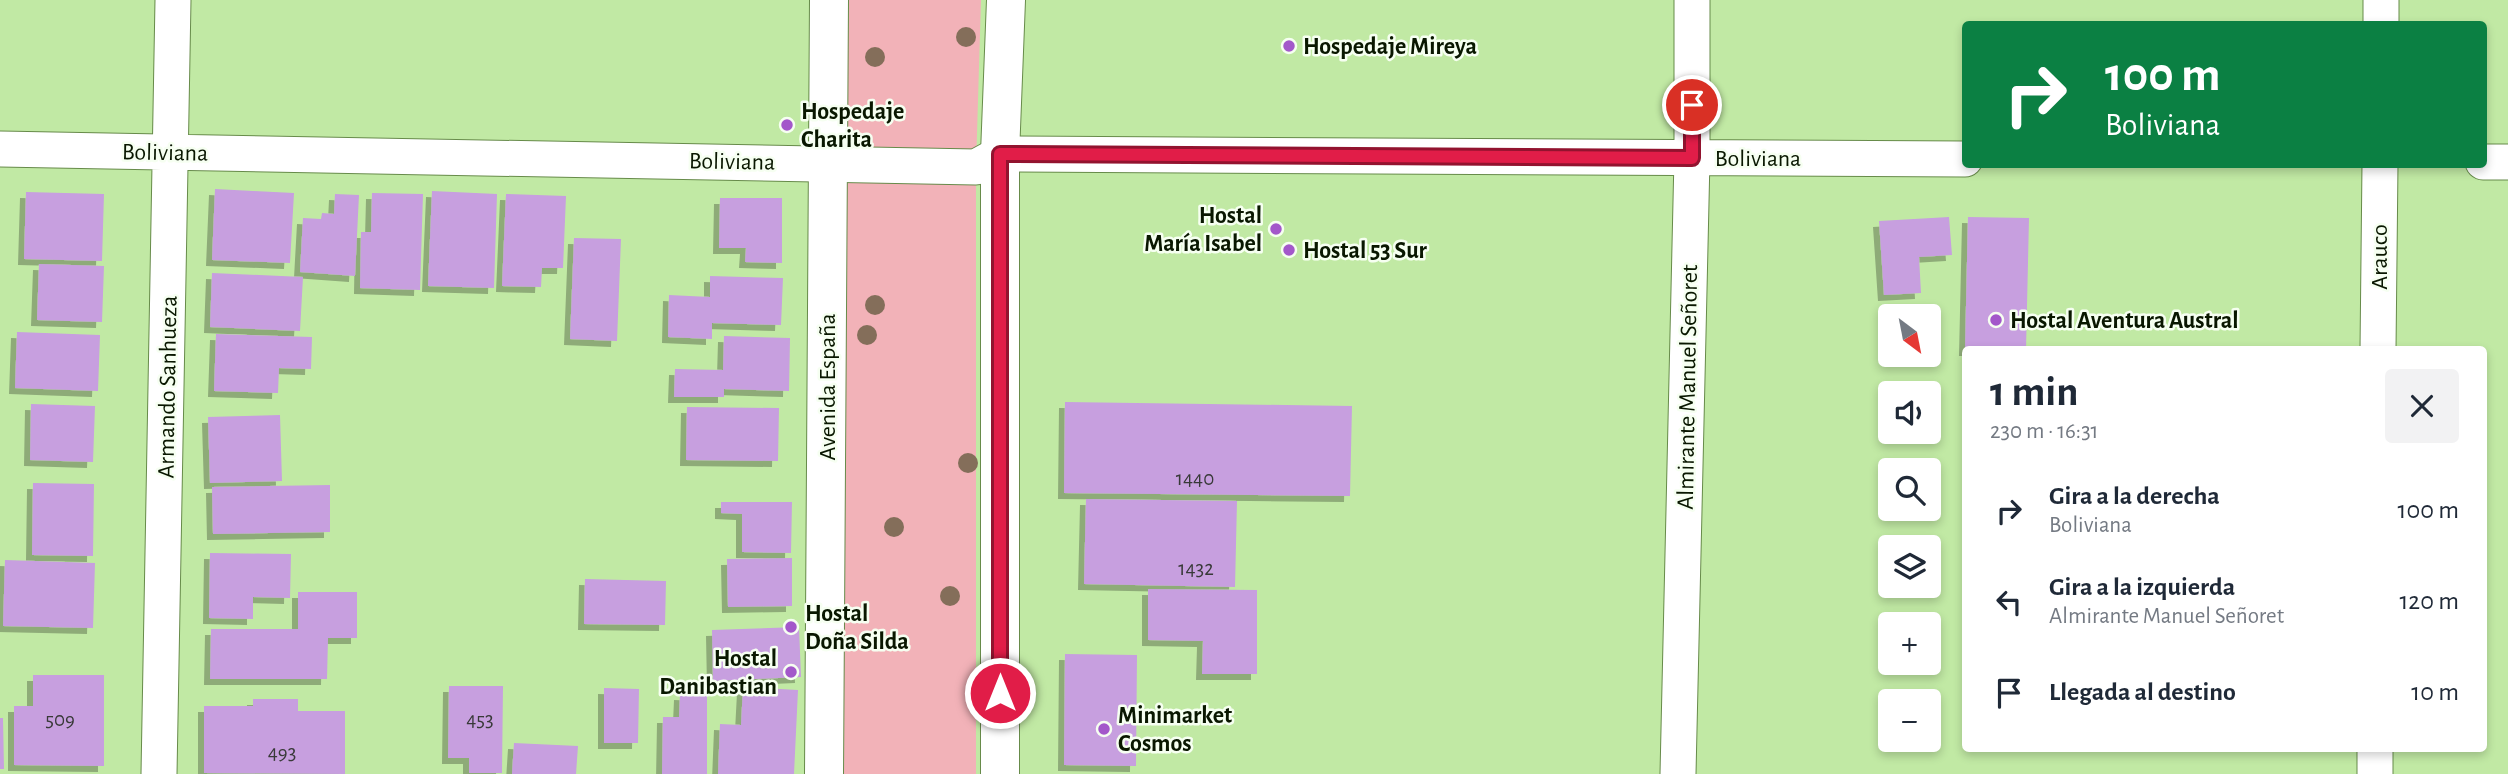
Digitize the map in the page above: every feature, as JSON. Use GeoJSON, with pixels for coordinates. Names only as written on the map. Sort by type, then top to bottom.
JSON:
{"type":"FeatureCollection","features":[{"type":"Feature","properties":{"kind":"main road","name":"Avenida España"},"geometry":{"type":"LineString","coordinates":[[824,774],[830,0]]}},
{"type":"Feature","properties":{"kind":"main road"},"geometry":{"type":"LineString","coordinates":[[1000,774],[1000,154],[1006,0]]}},
{"type":"Feature","properties":{"kind":"street","name":"Armando Sanhueza"},"geometry":{"type":"LineString","coordinates":[[159,774],[173,0]]}},
{"type":"Feature","properties":{"kind":"street","name":"Almirante Manuel Señoret"},"geometry":{"type":"LineString","coordinates":[[1678,774],[1692,158],[1692,0]]}},
{"type":"Feature","properties":{"kind":"street"},"geometry":{"type":"LineString","coordinates":[[2381,0],[2381,21]]}},
{"type":"Feature","properties":{"kind":"street","name":"Boliviana"},"geometry":{"type":"LineString","coordinates":[[0,149],[976,167],[1000,154],[1962,159]]}},
{"type":"Feature","properties":{"kind":"street"},"geometry":{"type":"LineString","coordinates":[[2487,162],[2508,162]]}},
{"type":"Feature","properties":{"kind":"street","name":"Arauco"},"geometry":{"type":"LineString","coordinates":[[2378,346],[2380,168]]}},
{"type":"Feature","properties":{"kind":"street"},"geometry":{"type":"LineString","coordinates":[[2375,752],[2375,774]]}},
{"type":"Feature","properties":{"kind":"shaded area"},"geometry":{"type":"Polygon","coordinates":[[[849,0],[981,0],[976,167],[976,774],[843,774],[845,160],[849,0]]]}},
{"type":"Feature","properties":{"kind":"building"},"geometry":{"type":"Polygon","coordinates":[[[215,189],[294,193],[290,263],[212,260],[215,189]]]}},
{"type":"Feature","properties":{"kind":"building"},"geometry":{"type":"Polygon","coordinates":[[[432,191],[497,194],[494,288],[428,286],[432,191]]]}},
{"type":"Feature","properties":{"kind":"building"},"geometry":{"type":"Polygon","coordinates":[[[26,192],[104,194],[102,261],[24,259],[26,192]]]}},
{"type":"Feature","properties":{"kind":"building"},"geometry":{"type":"Polygon","coordinates":[[[372,193],[423,194],[420,290],[360,288],[361,232],[371,232],[372,193]]]}},
{"type":"Feature","properties":{"kind":"building"},"geometry":{"type":"Polygon","coordinates":[[[335,194],[359,195],[355,276],[300,272],[303,218],[321,219],[322,213],[334,214],[335,194]]]}},
{"type":"Feature","properties":{"kind":"building"},"geometry":{"type":"Polygon","coordinates":[[[506,194],[566,196],[563,268],[542,268],[541,287],[502,286],[506,194]]]}},
{"type":"Feature","properties":{"kind":"building"},"geometry":{"type":"Polygon","coordinates":[[[720,198],[782,198],[782,263],[745,262],[746,248],[719,248],[720,198]]]}},
{"type":"Feature","properties":{"kind":"building"},"geometry":{"type":"Polygon","coordinates":[[[1949,217],[1952,255],[1919,257],[1921,293],[1884,295],[1879,221],[1949,217]]]}},
{"type":"Feature","properties":{"kind":"building","name":"Hostal Aventura Austral"},"geometry":{"type":"Polygon","coordinates":[[[1968,217],[2029,218],[2026,346],[1965,346],[1968,217]]]}},
{"type":"Feature","properties":{"kind":"building"},"geometry":{"type":"Polygon","coordinates":[[[574,238],[621,239],[617,341],[570,339],[574,238]]]}},
{"type":"Feature","properties":{"kind":"building"},"geometry":{"type":"Polygon","coordinates":[[[39,264],[104,266],[102,322],[37,320],[39,264]]]}},
{"type":"Feature","properties":{"kind":"building"},"geometry":{"type":"Polygon","coordinates":[[[212,273],[303,277],[300,331],[210,327],[212,273]]]}},
{"type":"Feature","properties":{"kind":"building"},"geometry":{"type":"Polygon","coordinates":[[[710,276],[783,278],[781,325],[712,323],[712,339],[668,337],[669,295],[710,297],[710,276]]]}},
{"type":"Feature","properties":{"kind":"building"},"geometry":{"type":"Polygon","coordinates":[[[17,332],[100,335],[98,391],[15,388],[17,332]]]}},
{"type":"Feature","properties":{"kind":"building"},"geometry":{"type":"Polygon","coordinates":[[[216,334],[312,337],[311,369],[279,368],[278,393],[214,391],[216,334]]]}},
{"type":"Feature","properties":{"kind":"building"},"geometry":{"type":"Polygon","coordinates":[[[724,336],[790,338],[789,391],[724,389],[724,397],[674,397],[675,369],[723,370],[724,336]]]}},
{"type":"Feature","properties":{"kind":"building"},"geometry":{"type":"Polygon","coordinates":[[[1065,402],[1352,406],[1350,496],[1064,493],[1065,402]]]}},
{"type":"Feature","properties":{"kind":"building"},"geometry":{"type":"Polygon","coordinates":[[[31,404],[95,406],[93,462],[30,460],[31,404]]]}},
{"type":"Feature","properties":{"kind":"building"},"geometry":{"type":"Polygon","coordinates":[[[687,407],[779,408],[778,461],[686,460],[687,407]]]}},
{"type":"Feature","properties":{"kind":"building"},"geometry":{"type":"Polygon","coordinates":[[[280,415],[282,481],[210,483],[208,417],[280,415]]]}},
{"type":"Feature","properties":{"kind":"building"},"geometry":{"type":"Polygon","coordinates":[[[33,483],[94,484],[93,556],[32,555],[33,483]]]}},
{"type":"Feature","properties":{"kind":"building"},"geometry":{"type":"Polygon","coordinates":[[[330,485],[330,532],[213,534],[212,487],[330,485]]]}},
{"type":"Feature","properties":{"kind":"building"},"geometry":{"type":"Polygon","coordinates":[[[1086,499],[1237,501],[1235,587],[1084,584],[1086,499]]]}},
{"type":"Feature","properties":{"kind":"building"},"geometry":{"type":"Polygon","coordinates":[[[721,502],[792,502],[791,553],[742,552],[742,514],[721,513],[721,502]]]}},
{"type":"Feature","properties":{"kind":"building"},"geometry":{"type":"Polygon","coordinates":[[[210,553],[291,554],[290,598],[253,597],[253,619],[209,618],[210,553]]]}},
{"type":"Feature","properties":{"kind":"building"},"geometry":{"type":"Polygon","coordinates":[[[792,558],[792,606],[728,607],[727,559],[792,558]]]}},
{"type":"Feature","properties":{"kind":"building"},"geometry":{"type":"Polygon","coordinates":[[[5,560],[95,563],[93,628],[3,626],[5,560]]]}},
{"type":"Feature","properties":{"kind":"building"},"geometry":{"type":"Polygon","coordinates":[[[585,579],[666,581],[665,625],[584,624],[585,579]]]}},
{"type":"Feature","properties":{"kind":"building"},"geometry":{"type":"Polygon","coordinates":[[[1148,589],[1257,590],[1257,674],[1202,674],[1203,641],[1148,640],[1148,589]]]}},
{"type":"Feature","properties":{"kind":"building"},"geometry":{"type":"Polygon","coordinates":[[[298,592],[357,592],[357,638],[328,638],[327,679],[210,679],[211,629],[298,629],[298,592]]]}},
{"type":"Feature","properties":{"kind":"building"},"geometry":{"type":"Polygon","coordinates":[[[799,627],[801,677],[713,681],[712,630],[799,627]]]}},
{"type":"Feature","properties":{"kind":"building"},"geometry":{"type":"Polygon","coordinates":[[[1065,654],[1137,655],[1136,766],[1064,765],[1065,654]]]}},
{"type":"Feature","properties":{"kind":"building"},"geometry":{"type":"Polygon","coordinates":[[[33,675],[104,675],[104,766],[14,765],[14,706],[33,706],[33,675]]]}},
{"type":"Feature","properties":{"kind":"building"},"geometry":{"type":"Polygon","coordinates":[[[449,686],[503,686],[502,773],[469,773],[469,758],[448,758],[449,686]]]}},
{"type":"Feature","properties":{"kind":"building"},"geometry":{"type":"Polygon","coordinates":[[[743,687],[798,690],[794,774],[718,774],[720,724],[741,725],[743,687]]]}},
{"type":"Feature","properties":{"kind":"building"},"geometry":{"type":"Polygon","coordinates":[[[604,688],[639,689],[638,743],[604,743],[604,688]]]}},
{"type":"Feature","properties":{"kind":"building"},"geometry":{"type":"Polygon","coordinates":[[[680,694],[707,695],[707,774],[662,774],[663,717],[679,717],[680,694]]]}},
{"type":"Feature","properties":{"kind":"building"},"geometry":{"type":"Polygon","coordinates":[[[253,699],[298,699],[298,711],[345,711],[345,774],[204,773],[204,706],[253,706],[253,699]]]}},
{"type":"Feature","properties":{"kind":"building"},"geometry":{"type":"Polygon","coordinates":[[[0,718],[3,718],[4,769],[0,769],[0,718]]]}},
{"type":"Feature","properties":{"kind":"building"},"geometry":{"type":"Polygon","coordinates":[[[514,743],[578,746],[576,774],[512,774],[514,743]]]}},
{"type":"Feature","properties":{"kind":"place","name":"Hospedaje Mireya"},"geometry":{"type":"Point","coordinates":[1289,46]}},
{"type":"Feature","properties":{"kind":"place","name":"Hospedaje Charita"},"geometry":{"type":"Point","coordinates":[787,125]}},
{"type":"Feature","properties":{"kind":"place","name":"Hostal María Isabel"},"geometry":{"type":"Point","coordinates":[1276,229]}},
{"type":"Feature","properties":{"kind":"place","name":"Hostal 53 Sur"},"geometry":{"type":"Point","coordinates":[1289,250]}},
{"type":"Feature","properties":{"kind":"place","name":"Hostal Aventura Austral"},"geometry":{"type":"Point","coordinates":[1996,320]}},
{"type":"Feature","properties":{"kind":"place","name":"Hostal Doña Silda"},"geometry":{"type":"Point","coordinates":[791,627]}},
{"type":"Feature","properties":{"kind":"place","name":"Hostal Danibastian"},"geometry":{"type":"Point","coordinates":[791,672]}},
{"type":"Feature","properties":{"kind":"place","name":"Minimarket Cosmos"},"geometry":{"type":"Point","coordinates":[1104,729]}},
{"type":"Feature","properties":{"kind":"route"},"geometry":{"type":"LineString","coordinates":[[1000,693],[1000,154],[1692,158],[1692,105]]}}]}
